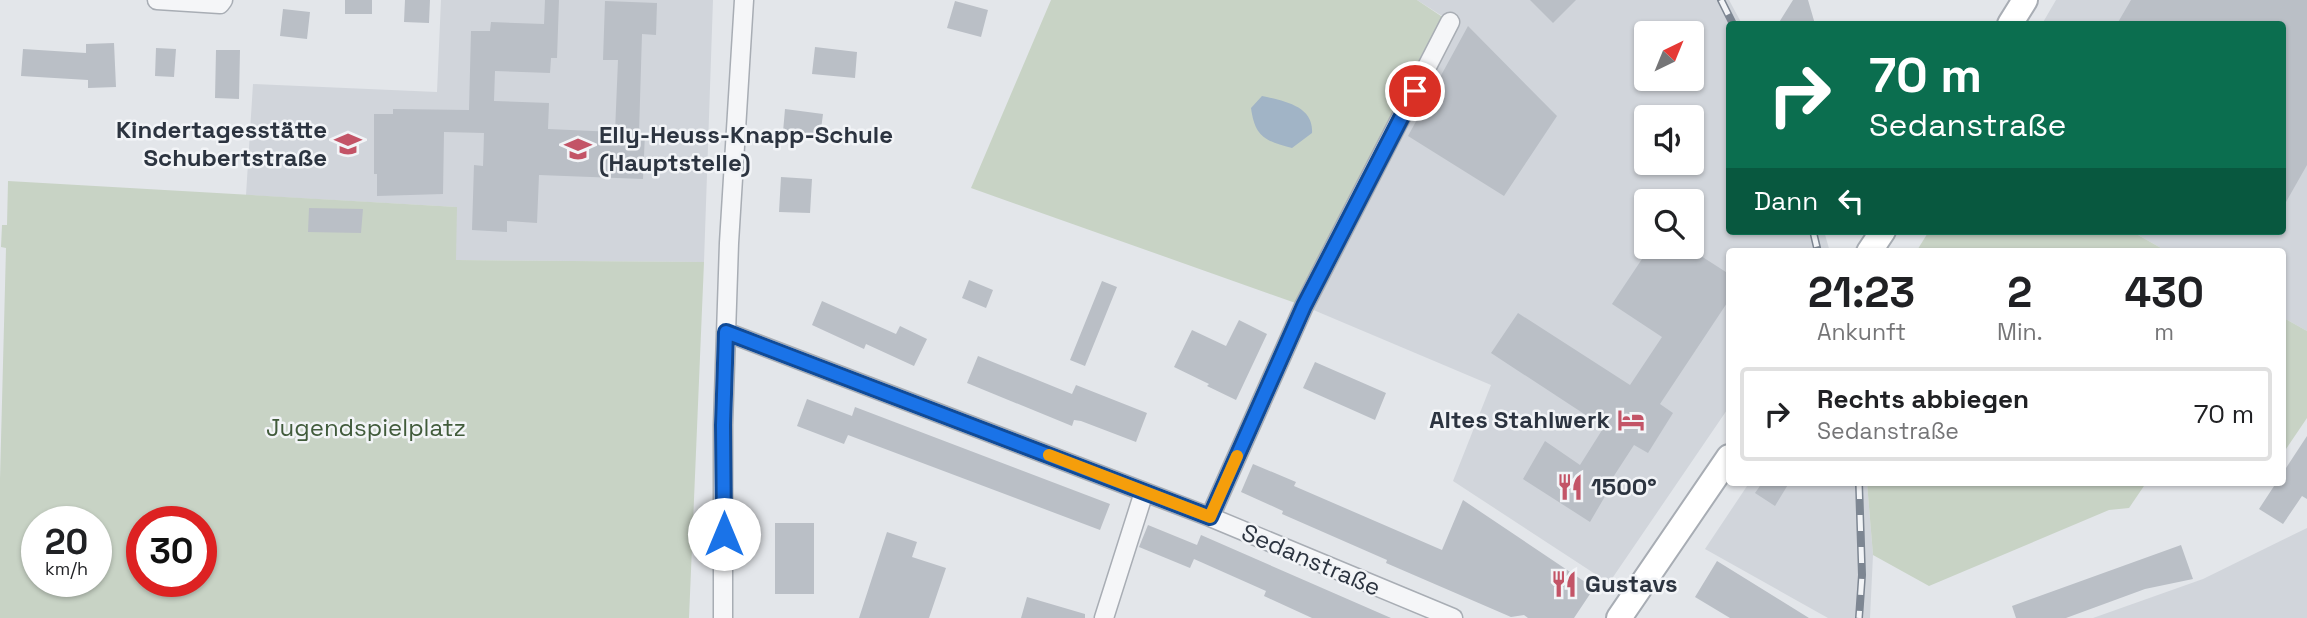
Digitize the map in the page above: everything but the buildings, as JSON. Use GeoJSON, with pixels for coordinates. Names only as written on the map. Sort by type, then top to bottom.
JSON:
{"type":"FeatureCollection","features":[{"type":"Feature","properties":{"kind":"street"},"geometry":{"type":"LineString","coordinates":[[157,0],[220,4],[223,0]]}},
{"type":"Feature","properties":{"kind":"street"},"geometry":{"type":"LineString","coordinates":[[723,618],[723,425],[729,243],[744,0]]}},
{"type":"Feature","properties":{"kind":"street"},"geometry":{"type":"LineString","coordinates":[[2012,21],[2025,0]]}},
{"type":"Feature","properties":{"kind":"street","name":"Sedanstraße"},"geometry":{"type":"LineString","coordinates":[[1210,517],[1304,306],[1450,22]]}},
{"type":"Feature","properties":{"kind":"street","name":"Sedanstraße"},"geometry":{"type":"LineString","coordinates":[[726,332],[1210,517],[1452,618]]}},
{"type":"Feature","properties":{"kind":"street"},"geometry":{"type":"LineString","coordinates":[[1619,618],[1726,461]]}},
{"type":"Feature","properties":{"kind":"street"},"geometry":{"type":"LineString","coordinates":[[1104,618],[1144,492]]}},
{"type":"Feature","properties":{"kind":"shaded area","name":"Elly-Heuss-Knapp-Schule (Hauptstelle)"},"geometry":{"type":"Polygon","coordinates":[[[441,0],[713,0],[704,262],[456,260],[456,207],[246,195],[253,84],[437,92],[441,0]]]}},
{"type":"Feature","properties":{"kind":"shaded area"},"geometry":{"type":"Polygon","coordinates":[[[1417,0],[1729,0],[1740,21],[1726,21],[1726,235],[1825,235],[1829,248],[1726,248],[1726,411],[1609,583],[1453,481],[1491,385],[1304,306],[1450,21],[1417,0]]]}},
{"type":"Feature","properties":{"kind":"shaded area"},"geometry":{"type":"Polygon","coordinates":[[[2056,0],[2307,0],[2307,331],[2286,319],[2286,248],[2161,248],[2138,235],[2286,235],[2286,21],[2044,21],[2056,0]]]}},
{"type":"Feature","properties":{"kind":"shaded area"},"geometry":{"type":"Polygon","coordinates":[[[1747,486],[1867,486],[1873,555],[1870,618],[1828,618],[1705,549],[1747,486]]]}},
{"type":"Feature","properties":{"kind":"shaded area"},"geometry":{"type":"Polygon","coordinates":[[[2307,528],[2307,618],[2093,618],[2203,579],[2307,528]]]}},
{"type":"Feature","properties":{"kind":"green space"},"geometry":{"type":"Polygon","coordinates":[[[1051,0],[1417,0],[1450,22],[1304,306],[971,188],[1051,0]]]}},
{"type":"Feature","properties":{"kind":"green space","name":"Jugendspielplatz"},"geometry":{"type":"Polygon","coordinates":[[[8,181],[457,207],[456,260],[704,262],[689,618],[0,618],[0,479],[6,248],[1,247],[2,225],[7,225],[8,181]]]}},
{"type":"Feature","properties":{"kind":"green space"},"geometry":{"type":"Polygon","coordinates":[[[1927,235],[2138,235],[2161,248],[1918,248],[1927,235]]]}},
{"type":"Feature","properties":{"kind":"green space"},"geometry":{"type":"Polygon","coordinates":[[[2286,319],[2307,331],[2307,418],[2286,449],[2286,319]]]}},
{"type":"Feature","properties":{"kind":"green space"},"geometry":{"type":"Polygon","coordinates":[[[1867,486],[2144,486],[2129,508],[2109,510],[1929,586],[1873,555],[1867,486]]]}},
{"type":"Feature","properties":{"kind":"water"},"geometry":{"type":"Polygon","coordinates":[[[1262,96],[1288,103],[1303,111],[1311,124],[1312,133],[1292,148],[1268,140],[1255,126],[1251,108],[1262,96]]]}},
{"type":"Feature","properties":{"kind":"railway"},"geometry":{"type":"LineString","coordinates":[[1721,0],[1732,21]]}},
{"type":"Feature","properties":{"kind":"railway"},"geometry":{"type":"LineString","coordinates":[[1814,235],[1817,248]]}},
{"type":"Feature","properties":{"kind":"railway"},"geometry":{"type":"LineString","coordinates":[[1859,486],[1862,575],[1859,618]]}},
{"type":"Feature","properties":{"kind":"slow traffic"},"geometry":{"type":"LineString","coordinates":[[1049,455],[1210,517],[1237,456]]}},
{"type":"Feature","properties":{"kind":"place","name":"Kindertagesstätte Schubertstraße"},"geometry":{"type":"Point","coordinates":[348,144]}},
{"type":"Feature","properties":{"kind":"place","name":"Elly-Heuss-Knapp-Schule (Hauptstelle)"},"geometry":{"type":"Point","coordinates":[578,149]}},
{"type":"Feature","properties":{"kind":"place","name":"Altes Stahlwerk"},"geometry":{"type":"Point","coordinates":[1631,420]}},
{"type":"Feature","properties":{"kind":"place","name":"1500°"},"geometry":{"type":"Point","coordinates":[1570,487]}},
{"type":"Feature","properties":{"kind":"place","name":"Gustavs"},"geometry":{"type":"Point","coordinates":[1564,584]}},
{"type":"Feature","properties":{"kind":"route"},"geometry":{"type":"LineString","coordinates":[[724,534],[726,332],[1210,517],[1304,306],[1415,91]]}}]}
